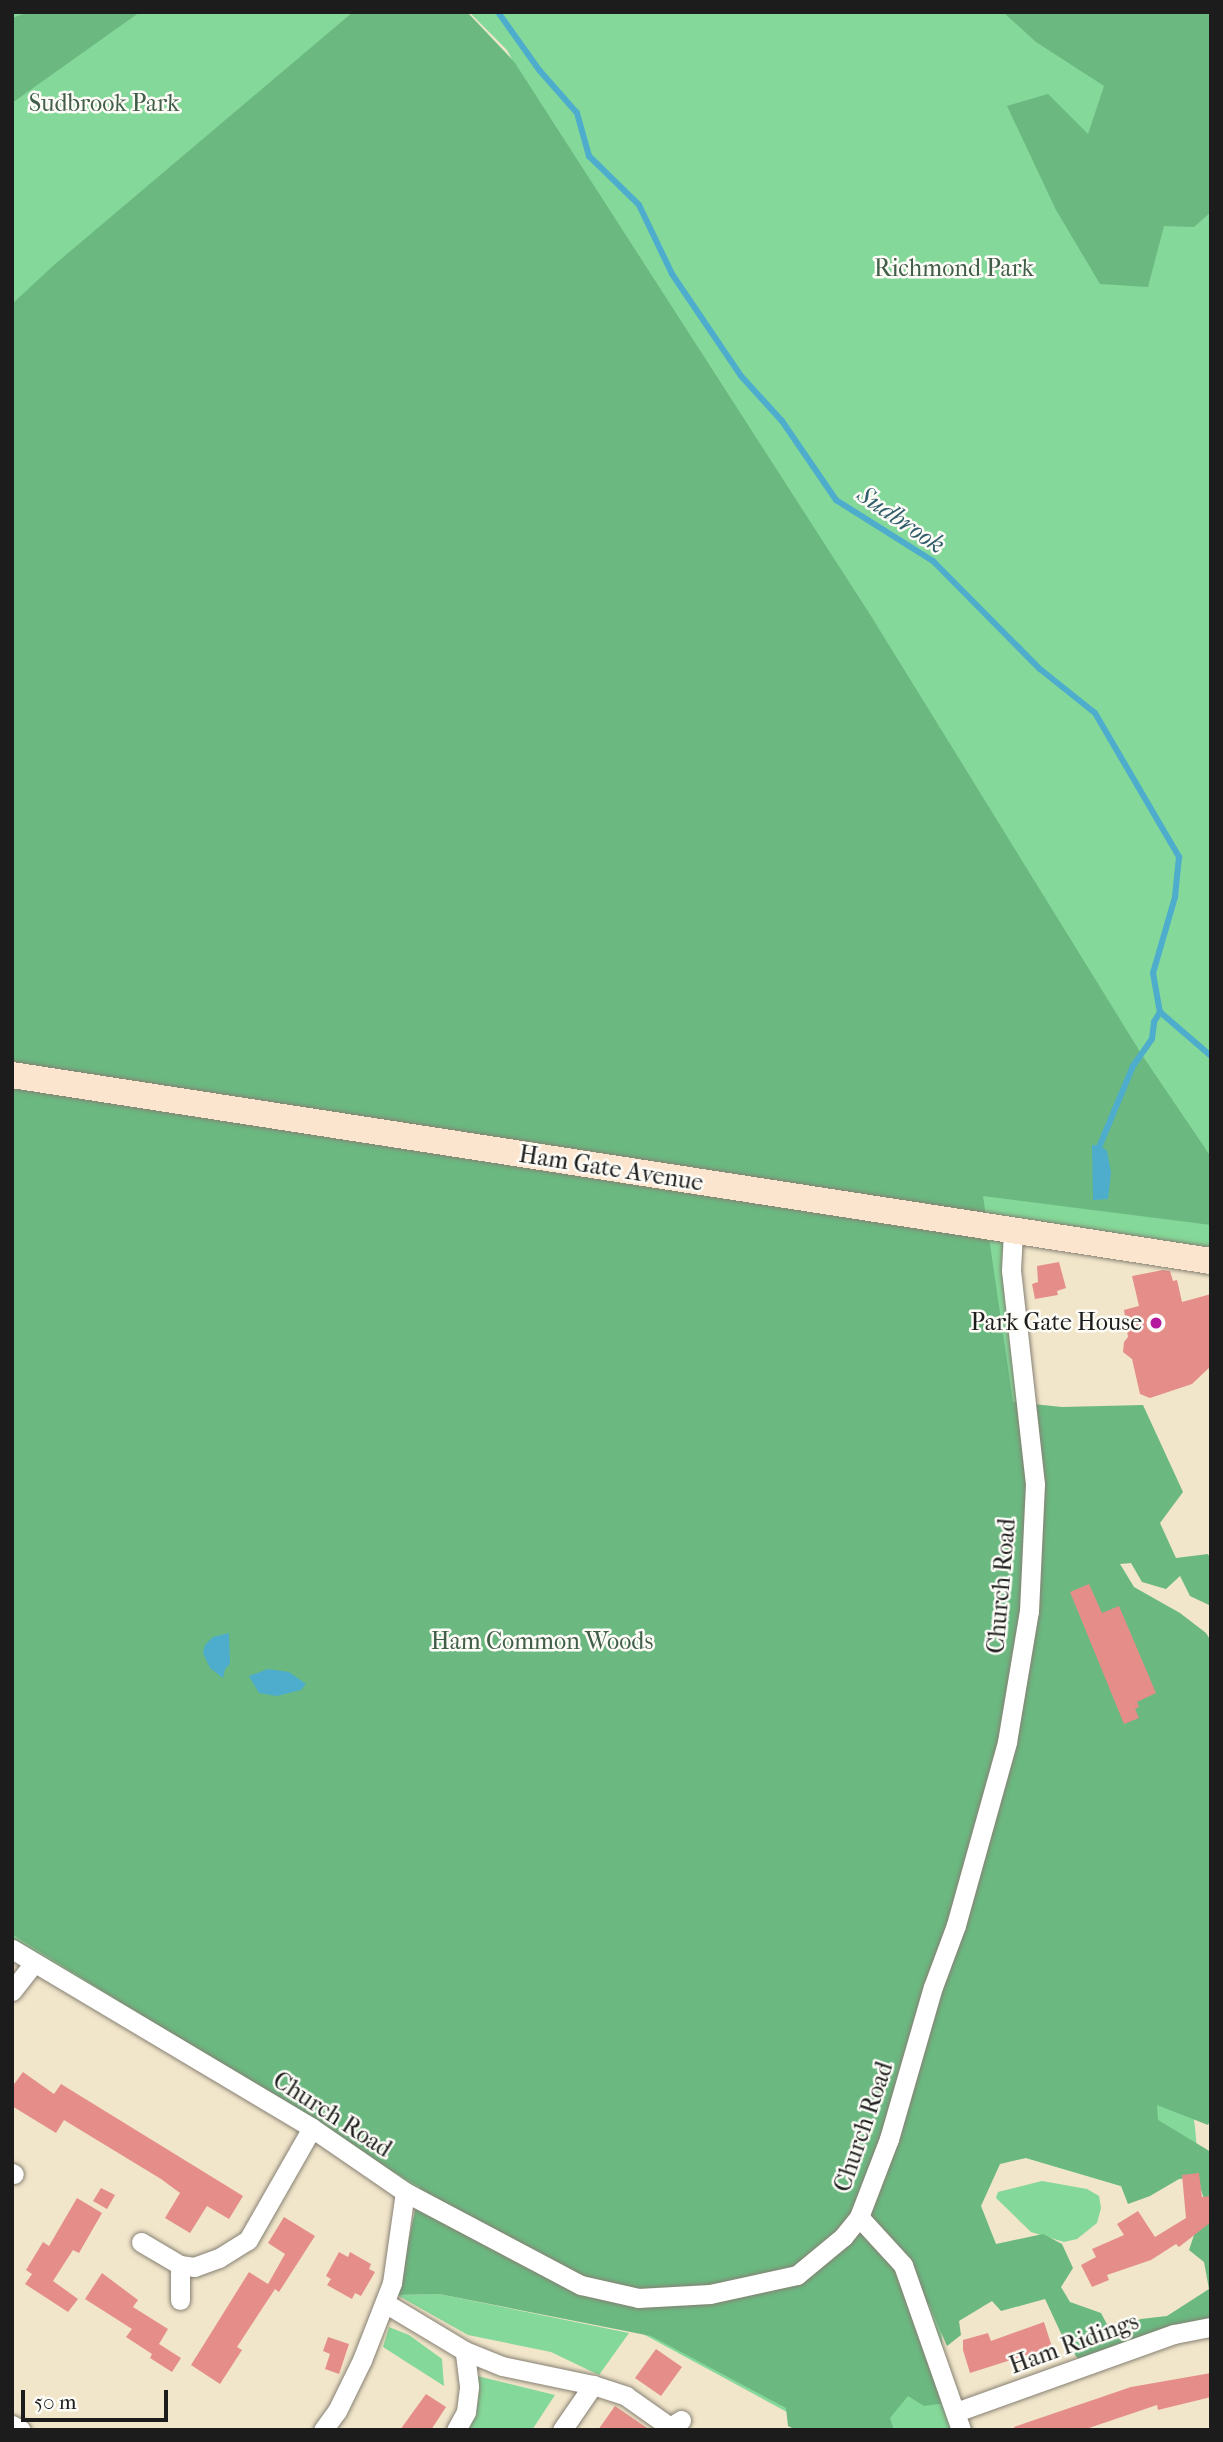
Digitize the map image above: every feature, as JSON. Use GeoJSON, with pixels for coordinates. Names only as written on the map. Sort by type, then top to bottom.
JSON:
{"type":"FeatureCollection","features":[{"type":"Feature","properties":{"kind":"main road","name":"Ham Gate Avenue"},"geometry":{"type":"LineString","coordinates":[[12,1075],[1211,1261]]}},
{"type":"Feature","properties":{"kind":"street","name":"Church Road"},"geometry":{"type":"LineString","coordinates":[[12,1950],[312,2128],[405,2192],[581,2285],[638,2298],[710,2294],[797,2275],[843,2237],[859,2217],[890,2138],[933,1987],[960,1912],[1007,1742],[1029,1611],[1035,1484],[1011,1270],[1013,1231]]}},
{"type":"Feature","properties":{"kind":"street"},"geometry":{"type":"LineString","coordinates":[[12,1991],[34,1963]]}},
{"type":"Feature","properties":{"kind":"street"},"geometry":{"type":"LineString","coordinates":[[141,2242],[180,2265],[194,2267],[219,2258],[248,2240],[312,2128]]}},
{"type":"Feature","properties":{"kind":"street"},"geometry":{"type":"LineString","coordinates":[[323,2430],[342,2400],[392,2283],[405,2192]]}},
{"type":"Feature","properties":{"kind":"street"},"geometry":{"type":"LineString","coordinates":[[859,2217],[903,2265],[959,2421]]}},
{"type":"Feature","properties":{"kind":"street"},"geometry":{"type":"LineString","coordinates":[[180,2265],[180,2300]]}},
{"type":"Feature","properties":{"kind":"street"},"geometry":{"type":"LineString","coordinates":[[385,2302],[465,2351],[502,2366],[593,2385],[626,2396],[674,2426]]}},
{"type":"Feature","properties":{"kind":"street","name":"Ham Ridings"},"geometry":{"type":"LineString","coordinates":[[959,2421],[1174,2334],[1211,2327]]}},
{"type":"Feature","properties":{"kind":"street"},"geometry":{"type":"LineString","coordinates":[[456,2430],[467,2412],[469,2385],[465,2351]]}},
{"type":"Feature","properties":{"kind":"street"},"geometry":{"type":"LineString","coordinates":[[562,2430],[593,2385]]}},
{"type":"Feature","properties":{"kind":"street"},"geometry":{"type":"LineString","coordinates":[[12,2425],[21,2430]]}},
{"type":"Feature","properties":{"kind":"green space","name":"Ham Common Woods"},"geometry":{"type":"Polygon","coordinates":[[[12,12],[467,12],[512,59],[507,50],[469,12],[1211,12],[1211,1253],[1013,1231],[1035,1484],[1142,1777],[1195,2127],[1199,2173],[1121,2186],[1026,2158],[995,2159],[941,2324],[946,2403],[955,2430],[820,2430],[645,2335],[12,1956],[12,12]]]}},
{"type":"Feature","properties":{"kind":"green space"},"geometry":{"type":"Polygon","coordinates":[[[29,12],[140,12],[12,103],[12,18],[29,12]]]}},
{"type":"Feature","properties":{"kind":"green space","name":"Ham Common Woods"},"geometry":{"type":"Polygon","coordinates":[[[353,12],[467,12],[515,63],[871,616],[1142,1055],[1211,1157],[1211,1225],[983,1196],[1013,1402],[1062,1407],[1143,1405],[1183,1492],[1160,1523],[1176,1558],[1208,1554],[1211,1560],[1209,1605],[1190,1596],[1180,1576],[1166,1589],[1142,1582],[1131,1563],[1120,1564],[1134,1587],[1180,1613],[1206,1633],[1211,1641],[1211,2118],[1208,2125],[1157,2105],[1158,2120],[1211,2152],[1211,2196],[1204,2199],[1197,2177],[1179,2179],[1150,2196],[1128,2204],[1121,2186],[1026,2158],[1000,2164],[981,2206],[996,2244],[1043,2234],[1062,2244],[1073,2268],[1061,2287],[1070,2302],[1101,2313],[1110,2330],[1141,2319],[1167,2316],[1209,2289],[1204,2262],[1189,2250],[1196,2229],[1211,2222],[1211,2319],[1080,2361],[1066,2344],[1045,2299],[1001,2311],[992,2301],[959,2321],[961,2335],[947,2346],[929,2304],[911,2314],[946,2403],[924,2406],[908,2396],[890,2418],[894,2430],[796,2430],[788,2426],[786,2408],[651,2336],[439,2294],[397,2295],[420,2187],[366,2156],[12,1934],[12,304],[54,265],[353,12]]]}},
{"type":"Feature","properties":{"kind":"green space"},"geometry":{"type":"Polygon","coordinates":[[[1003,12],[1211,12],[1211,212],[1194,227],[1164,226],[1148,287],[1100,284],[1056,210],[1007,106],[1048,94],[1088,134],[1104,86],[1036,42],[1003,12]]]}},
{"type":"Feature","properties":{"kind":"green space"},"geometry":{"type":"Polygon","coordinates":[[[1042,2181],[1087,2189],[1099,2196],[1101,2208],[1097,2223],[1077,2239],[1064,2242],[1031,2232],[996,2198],[998,2192],[1042,2181]]]}},
{"type":"Feature","properties":{"kind":"green space"},"geometry":{"type":"Polygon","coordinates":[[[439,2294],[629,2333],[599,2375],[551,2352],[468,2335],[397,2295],[439,2294]]]}},
{"type":"Feature","properties":{"kind":"green space"},"geometry":{"type":"Polygon","coordinates":[[[389,2327],[409,2335],[442,2359],[444,2386],[383,2347],[389,2327]]]}},
{"type":"Feature","properties":{"kind":"green space"},"geometry":{"type":"Polygon","coordinates":[[[473,2375],[555,2395],[532,2430],[462,2430],[473,2375]]]}},
{"type":"Feature","properties":{"kind":"water"},"geometry":{"type":"Polygon","coordinates":[[[1092,1145],[1100,1145],[1107,1151],[1111,1173],[1108,1199],[1093,1200],[1092,1145]]]}},
{"type":"Feature","properties":{"kind":"water"},"geometry":{"type":"Polygon","coordinates":[[[229,1633],[230,1664],[225,1669],[223,1678],[210,1668],[203,1653],[205,1645],[213,1637],[229,1633]]]}},
{"type":"Feature","properties":{"kind":"water"},"geometry":{"type":"Polygon","coordinates":[[[268,1669],[289,1672],[306,1684],[301,1690],[277,1696],[259,1693],[249,1676],[268,1669]]]}},
{"type":"Feature","properties":{"kind":"building"},"geometry":{"type":"Polygon","coordinates":[[[1059,1262],[1066,1288],[1057,1291],[1058,1295],[1035,1299],[1032,1284],[1038,1282],[1037,1266],[1059,1262]]]}},
{"type":"Feature","properties":{"kind":"building","name":"Park Gate House"},"geometry":{"type":"Polygon","coordinates":[[[1170,1271],[1173,1281],[1177,1280],[1182,1302],[1211,1294],[1211,1366],[1192,1384],[1150,1398],[1140,1394],[1132,1359],[1123,1352],[1124,1342],[1128,1337],[1124,1310],[1139,1306],[1132,1276],[1170,1271]]]}},
{"type":"Feature","properties":{"kind":"building"},"geometry":{"type":"Polygon","coordinates":[[[1089,1584],[1102,1613],[1119,1606],[1156,1693],[1137,1702],[1139,1707],[1135,1709],[1139,1718],[1124,1724],[1070,1592],[1089,1584]]]}},
{"type":"Feature","properties":{"kind":"building"},"geometry":{"type":"Polygon","coordinates":[[[23,2072],[54,2094],[61,2084],[243,2196],[229,2219],[207,2206],[190,2233],[165,2218],[180,2193],[161,2179],[64,2120],[56,2133],[12,2106],[12,2087],[23,2072]]]}},
{"type":"Feature","properties":{"kind":"building"},"geometry":{"type":"Polygon","coordinates":[[[1199,2173],[1202,2197],[1211,2196],[1211,2222],[1179,2247],[1176,2244],[1151,2260],[1107,2275],[1109,2280],[1092,2287],[1081,2265],[1096,2257],[1092,2249],[1124,2235],[1117,2224],[1138,2211],[1155,2237],[1186,2218],[1182,2175],[1199,2173]]]}},
{"type":"Feature","properties":{"kind":"building"},"geometry":{"type":"Polygon","coordinates":[[[101,2188],[115,2195],[107,2209],[93,2201],[101,2188]]]}},
{"type":"Feature","properties":{"kind":"building"},"geometry":{"type":"Polygon","coordinates":[[[77,2198],[102,2213],[79,2253],[73,2250],[53,2281],[78,2299],[68,2312],[25,2284],[32,2274],[26,2270],[43,2242],[49,2246],[77,2198]]]}},
{"type":"Feature","properties":{"kind":"building"},"geometry":{"type":"Polygon","coordinates":[[[284,2217],[315,2236],[279,2292],[275,2289],[237,2347],[242,2350],[220,2384],[191,2365],[249,2272],[268,2284],[285,2254],[268,2243],[284,2217]]]}},
{"type":"Feature","properties":{"kind":"building"},"geometry":{"type":"Polygon","coordinates":[[[339,2252],[348,2257],[350,2252],[371,2264],[369,2269],[375,2272],[361,2296],[355,2293],[352,2299],[327,2285],[331,2279],[326,2276],[339,2252]]]}},
{"type":"Feature","properties":{"kind":"building"},"geometry":{"type":"Polygon","coordinates":[[[102,2273],[138,2300],[133,2307],[168,2329],[159,2344],[181,2358],[172,2372],[150,2358],[152,2354],[126,2337],[132,2329],[85,2299],[102,2273]]]}},
{"type":"Feature","properties":{"kind":"building"},"geometry":{"type":"Polygon","coordinates":[[[1044,2322],[1052,2347],[970,2373],[963,2340],[988,2333],[991,2341],[1044,2322]]]}},
{"type":"Feature","properties":{"kind":"building"},"geometry":{"type":"Polygon","coordinates":[[[328,2337],[349,2344],[339,2374],[325,2369],[330,2354],[323,2351],[328,2337]]]}},
{"type":"Feature","properties":{"kind":"building"},"geometry":{"type":"Polygon","coordinates":[[[656,2349],[682,2367],[661,2396],[635,2378],[656,2349]]]}},
{"type":"Feature","properties":{"kind":"building"},"geometry":{"type":"Polygon","coordinates":[[[1211,2373],[1211,2397],[1158,2410],[1157,2405],[1083,2430],[1015,2430],[1014,2427],[1131,2387],[1211,2373]]]}},
{"type":"Feature","properties":{"kind":"building"},"geometry":{"type":"Polygon","coordinates":[[[426,2394],[446,2407],[431,2430],[400,2430],[426,2394]]]}},
{"type":"Feature","properties":{"kind":"building"},"geometry":{"type":"Polygon","coordinates":[[[615,2406],[650,2430],[598,2430],[615,2406]]]}},
{"type":"Feature","properties":{"kind":"waterway","name":"Sudbrook"},"geometry":{"type":"LineString","coordinates":[[498,12],[540,71],[577,113],[589,156],[639,205],[672,274],[741,376],[782,421],[836,500],[933,561],[1040,669],[1095,713],[1179,857],[1175,897],[1153,973],[1160,1012],[1211,1056]]}},
{"type":"Feature","properties":{"kind":"waterway"},"geometry":{"type":"LineString","coordinates":[[1100,1145],[1133,1066],[1152,1039],[1154,1022],[1160,1012]]}},
{"type":"Feature","properties":{"kind":"place","name":"Park Gate House"},"geometry":{"type":"Point","coordinates":[1156,1323]}},
{"type":"Feature","properties":{"kind":"park label","name":"Sudbrook Park"},"geometry":{"type":"Point","coordinates":[104,104]}},
{"type":"Feature","properties":{"kind":"park label","name":"Richmond Park"},"geometry":{"type":"Point","coordinates":[954,269]}}]}
